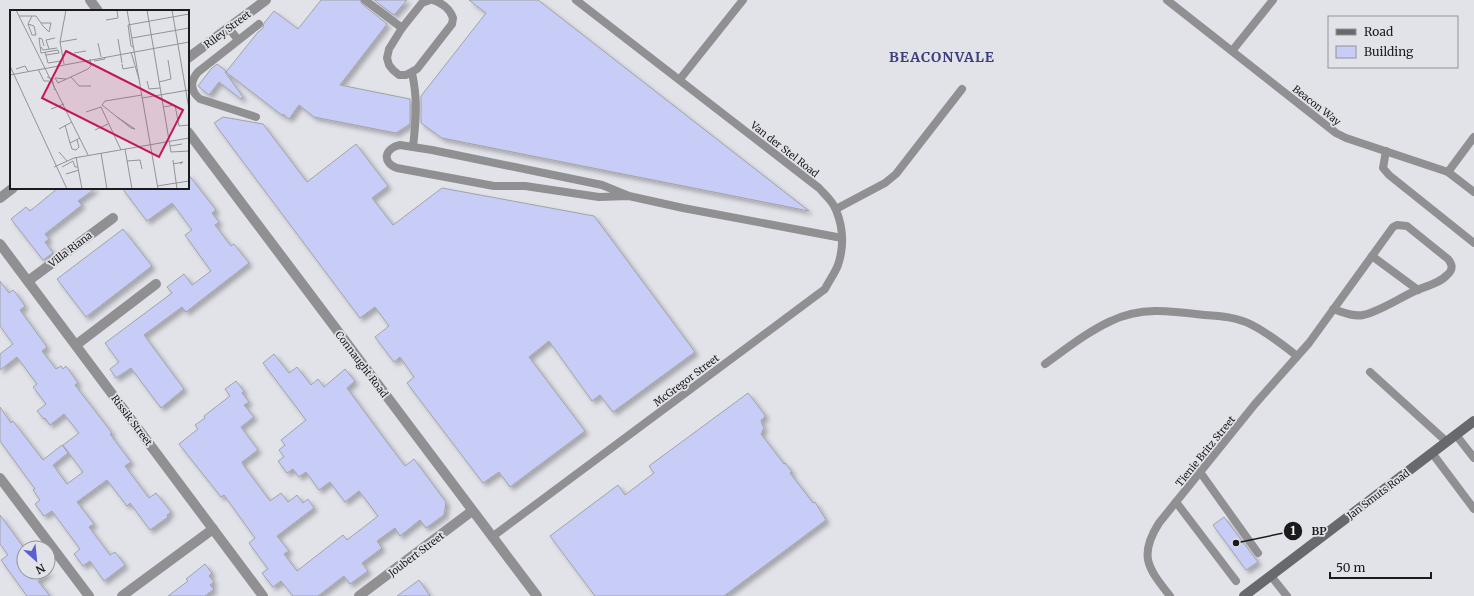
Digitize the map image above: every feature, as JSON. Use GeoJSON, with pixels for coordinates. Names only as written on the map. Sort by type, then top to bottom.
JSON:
{"type":"FeatureCollection","features":[{"type":"Feature","properties":{"kind":"street"},"geometry":{"type":"LineString","coordinates":[[90,0],[97,10]]}},
{"type":"Feature","properties":{"kind":"street","name":"Riley Street"},"geometry":{"type":"LineString","coordinates":[[189,57],[266,0]]}},
{"type":"Feature","properties":{"kind":"street","name":"Connaught Road"},"geometry":{"type":"LineString","coordinates":[[189,133],[537,596]]}},
{"type":"Feature","properties":{"kind":"street"},"geometry":{"type":"LineString","coordinates":[[0,198],[12,189]]}},
{"type":"Feature","properties":{"kind":"street","name":"Villa Riana"},"geometry":{"type":"LineString","coordinates":[[28,281],[113,218]]}},
{"type":"Feature","properties":{"kind":"street","name":"Rissik Street"},"geometry":{"type":"LineString","coordinates":[[0,244],[263,596]]}},
{"type":"Feature","properties":{"kind":"street"},"geometry":{"type":"LineString","coordinates":[[76,345],[156,284]]}},
{"type":"Feature","properties":{"kind":"street","name":"Jan Smuts Road"},"geometry":{"type":"LineString","coordinates":[[1244,596],[1474,421]]}},
{"type":"Feature","properties":{"kind":"street"},"geometry":{"type":"LineString","coordinates":[[0,478],[89,596]]}},
{"type":"Feature","properties":{"kind":"street","name":"Joubert Street"},"geometry":{"type":"LineString","coordinates":[[359,596],[472,511]]}},
{"type":"Feature","properties":{"kind":"street"},"geometry":{"type":"LineString","coordinates":[[122,596],[213,529]]}},
{"type":"Feature","properties":{"kind":"lane"},"geometry":{"type":"LineString","coordinates":[[365,0],[402,28]]}},
{"type":"Feature","properties":{"kind":"lane"},"geometry":{"type":"LineString","coordinates":[[431,0],[438,2],[448,9],[453,18],[452,24],[448,30],[417,70],[406,75],[399,75],[388,65],[387,58],[389,49],[402,28],[422,3],[431,0]]}},
{"type":"Feature","properties":{"kind":"lane","name":"Van der Stel Road"},"geometry":{"type":"LineString","coordinates":[[576,0],[819,188],[836,209]]}},
{"type":"Feature","properties":{"kind":"lane"},"geometry":{"type":"LineString","coordinates":[[680,80],[743,0]]}},
{"type":"Feature","properties":{"kind":"lane","name":"Beacon Way"},"geometry":{"type":"LineString","coordinates":[[1167,0],[1336,133],[1346,138],[1448,172],[1474,192]]}},
{"type":"Feature","properties":{"kind":"lane"},"geometry":{"type":"LineString","coordinates":[[1232,51],[1273,0]]}},
{"type":"Feature","properties":{"kind":"lane"},"geometry":{"type":"LineString","coordinates":[[256,117],[200,99],[192,89],[192,81],[198,72],[258,24]]}},
{"type":"Feature","properties":{"kind":"lane"},"geometry":{"type":"LineString","coordinates":[[229,28],[238,40]]}},
{"type":"Feature","properties":{"kind":"lane"},"geometry":{"type":"LineString","coordinates":[[412,73],[417,106],[413,147]]}},
{"type":"Feature","properties":{"kind":"lane"},"geometry":{"type":"LineString","coordinates":[[836,209],[885,183],[896,174],[962,89]]}},
{"type":"Feature","properties":{"kind":"lane"},"geometry":{"type":"LineString","coordinates":[[1448,172],[1474,137]]}},
{"type":"Feature","properties":{"kind":"lane"},"geometry":{"type":"LineString","coordinates":[[629,196],[599,197],[525,186],[494,186],[390,166],[388,163],[388,155],[390,150],[395,146],[400,145],[413,147],[602,185],[629,196],[683,208],[842,238]]}},
{"type":"Feature","properties":{"kind":"lane"},"geometry":{"type":"LineString","coordinates":[[1386,151],[1383,168],[1474,243]]}},
{"type":"Feature","properties":{"kind":"lane","name":"McGregor Street"},"geometry":{"type":"LineString","coordinates":[[492,537],[825,289],[838,266],[842,250],[842,238],[836,209]]}},
{"type":"Feature","properties":{"kind":"lane","name":"Tienie Britz Street"},"geometry":{"type":"LineString","coordinates":[[1170,596],[1153,574],[1148,560],[1147,548],[1152,535],[1200,472],[1297,356],[1393,227],[1397,225],[1407,226],[1448,259],[1452,266],[1447,276],[1418,290]]}},
{"type":"Feature","properties":{"kind":"lane"},"geometry":{"type":"LineString","coordinates":[[1333,309],[1352,315],[1365,315],[1418,290],[1372,256]]}},
{"type":"Feature","properties":{"kind":"lane"},"geometry":{"type":"LineString","coordinates":[[1045,364],[1094,330],[1112,320],[1135,313],[1164,310],[1225,317],[1251,324],[1297,356]]}},
{"type":"Feature","properties":{"kind":"lane"},"geometry":{"type":"LineString","coordinates":[[1370,372],[1447,442]]}},
{"type":"Feature","properties":{"kind":"lane"},"geometry":{"type":"LineString","coordinates":[[1456,435],[1474,458]]}},
{"type":"Feature","properties":{"kind":"lane"},"geometry":{"type":"LineString","coordinates":[[1432,453],[1474,508]]}},
{"type":"Feature","properties":{"kind":"lane"},"geometry":{"type":"LineString","coordinates":[[1200,472],[1258,553]]}},
{"type":"Feature","properties":{"kind":"lane"},"geometry":{"type":"LineString","coordinates":[[1176,502],[1236,581]]}},
{"type":"Feature","properties":{"kind":"lane"},"geometry":{"type":"LineString","coordinates":[[1271,576],[1287,596]]}},
{"type":"Feature","properties":{"kind":"building"},"geometry":{"type":"Polygon","coordinates":[[[321,0],[360,0],[362,4],[387,24],[340,85],[410,99],[410,124],[396,133],[314,117],[299,105],[289,119],[226,72],[258,32],[263,28],[264,23],[274,11],[298,29],[321,0]]]}},
{"type":"Feature","properties":{"kind":"building"},"geometry":{"type":"Polygon","coordinates":[[[374,0],[407,0],[394,15],[374,0]]]}},
{"type":"Feature","properties":{"kind":"building"},"geometry":{"type":"Polygon","coordinates":[[[469,0],[538,0],[809,211],[442,138],[421,123],[421,96],[486,13],[469,0]]]}},
{"type":"Feature","properties":{"kind":"building"},"geometry":{"type":"Polygon","coordinates":[[[217,64],[226,71],[225,72],[243,97],[241,99],[219,82],[209,95],[198,86],[211,69],[217,64]]]}},
{"type":"Feature","properties":{"kind":"building"},"geometry":{"type":"Polygon","coordinates":[[[223,117],[263,124],[307,182],[356,144],[388,186],[372,198],[393,225],[442,188],[594,216],[695,352],[613,412],[600,395],[592,401],[549,341],[529,357],[585,431],[510,487],[499,472],[483,483],[407,383],[414,377],[400,357],[394,362],[375,337],[389,326],[375,307],[360,318],[214,123],[223,117]]]}},
{"type":"Feature","properties":{"kind":"building"},"geometry":{"type":"Polygon","coordinates":[[[189,175],[216,210],[212,213],[219,222],[215,225],[231,246],[234,244],[249,263],[186,312],[182,307],[144,335],[184,389],[161,408],[131,368],[116,378],[110,369],[119,362],[105,343],[172,293],[167,287],[184,274],[192,285],[211,271],[185,235],[192,230],[172,203],[147,221],[123,189],[189,189],[189,175]]]}},
{"type":"Feature","properties":{"kind":"building"},"geometry":{"type":"Polygon","coordinates":[[[57,189],[95,189],[78,201],[82,205],[45,234],[49,239],[45,242],[53,253],[43,260],[11,219],[26,207],[30,211],[57,189]]]}},
{"type":"Feature","properties":{"kind":"building"},"geometry":{"type":"Polygon","coordinates":[[[123,229],[152,266],[86,317],[57,279],[123,229]]]}},
{"type":"Feature","properties":{"kind":"building"},"geometry":{"type":"Polygon","coordinates":[[[0,281],[9,293],[13,290],[15,292],[25,306],[20,310],[47,347],[42,351],[56,369],[61,366],[63,369],[66,366],[78,383],[75,385],[112,433],[110,434],[131,462],[125,466],[149,498],[156,493],[171,512],[167,515],[168,517],[150,530],[130,503],[127,506],[107,480],[77,502],[94,524],[89,527],[110,555],[115,552],[125,565],[104,581],[90,561],[83,566],[74,554],[80,549],[52,511],[44,516],[35,504],[40,500],[33,490],[35,489],[0,441],[0,407],[11,423],[13,421],[43,460],[62,445],[68,453],[53,465],[67,484],[83,472],[63,445],[79,433],[64,414],[50,425],[37,411],[46,404],[33,387],[37,384],[17,357],[0,370],[0,354],[13,344],[0,326],[0,281]]]}},
{"type":"Feature","properties":{"kind":"building"},"geometry":{"type":"Polygon","coordinates":[[[274,354],[289,373],[297,367],[311,385],[318,379],[324,387],[345,369],[355,381],[347,388],[386,441],[405,466],[414,459],[446,502],[444,515],[426,528],[420,520],[400,536],[395,528],[377,541],[382,548],[362,563],[368,571],[350,584],[344,576],[318,596],[293,596],[281,581],[273,587],[262,573],[268,569],[249,543],[255,538],[224,495],[221,497],[179,444],[198,429],[195,425],[205,418],[204,416],[230,396],[225,389],[236,381],[244,391],[242,393],[249,402],[244,405],[254,417],[241,427],[258,450],[242,462],[244,466],[270,501],[281,493],[288,502],[297,495],[303,503],[308,499],[314,508],[277,536],[289,551],[284,554],[297,571],[343,535],[347,540],[378,516],[359,491],[345,502],[330,482],[319,490],[306,472],[299,477],[293,469],[287,473],[278,461],[284,457],[279,450],[285,445],[281,440],[306,420],[263,363],[274,354]]]}},
{"type":"Feature","properties":{"kind":"building"},"geometry":{"type":"Polygon","coordinates":[[[748,393],[765,415],[765,417],[761,420],[764,428],[761,434],[792,472],[790,473],[813,503],[815,502],[826,520],[724,596],[595,596],[550,536],[618,485],[625,495],[654,473],[649,466],[748,393]]]}},
{"type":"Feature","properties":{"kind":"building"},"geometry":{"type":"Polygon","coordinates":[[[0,515],[18,540],[16,540],[16,580],[39,580],[38,581],[50,596],[27,596],[1,560],[8,555],[0,544],[0,515]]]}},
{"type":"Feature","properties":{"kind":"building"},"geometry":{"type":"Polygon","coordinates":[[[1224,517],[1258,562],[1246,570],[1213,525],[1224,517]]]}},
{"type":"Feature","properties":{"kind":"building"},"geometry":{"type":"Polygon","coordinates":[[[205,564],[212,573],[209,576],[214,582],[210,585],[214,589],[205,596],[168,596],[188,581],[186,579],[205,564]]]}},
{"type":"Feature","properties":{"kind":"building"},"geometry":{"type":"Polygon","coordinates":[[[419,580],[430,596],[397,596],[419,580]]]}},
{"type":"Feature","properties":{"kind":"place","name":"BP"},"geometry":{"type":"Point","coordinates":[1236,543]}},
{"type":"Feature","properties":{"kind":"district","name":"BEACONVALE"},"geometry":{"type":"Point","coordinates":[942,57]}}]}
